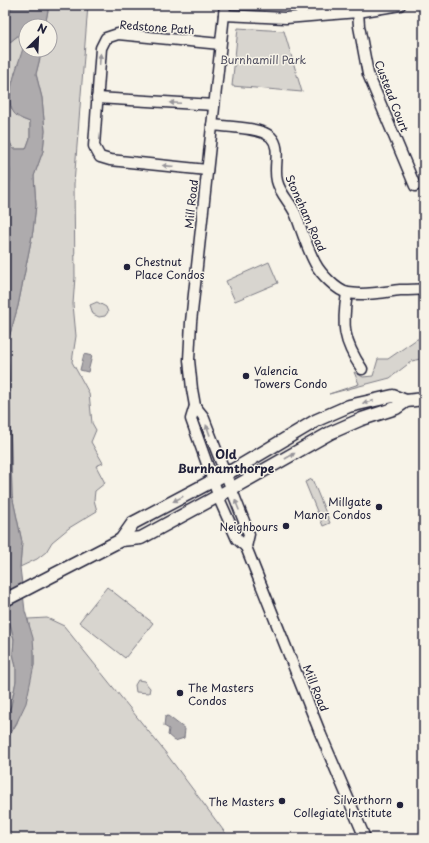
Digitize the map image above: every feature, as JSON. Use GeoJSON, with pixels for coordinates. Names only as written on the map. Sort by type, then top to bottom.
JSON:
{"type":"FeatureCollection","features":[{"type":"Feature","properties":{"kind":"main road"},"geometry":{"type":"LineString","coordinates":[[121,540],[133,523],[226,474],[317,420],[349,406],[393,396],[406,401],[424,399]]}},
{"type":"Feature","properties":{"kind":"main road"},"geometry":{"type":"LineString","coordinates":[[5,600],[121,540],[141,538],[330,433],[362,419],[396,408],[406,401]]}},
{"type":"Feature","properties":{"kind":"street"},"geometry":{"type":"LineString","coordinates":[[224,10],[286,18],[358,12],[400,5]]}},
{"type":"Feature","properties":{"kind":"street","name":"Mill Road"},"geometry":{"type":"LineString","coordinates":[[224,10],[189,347],[191,382],[195,406],[191,419],[218,496],[237,539],[246,547],[318,728],[365,838]]}},
{"type":"Feature","properties":{"kind":"street","name":"Custead Court"},"geometry":{"type":"LineString","coordinates":[[358,12],[358,26],[368,74],[415,186]]}},
{"type":"Feature","properties":{"kind":"street","name":"Redstone Path"},"geometry":{"type":"LineString","coordinates":[[207,170],[110,160],[100,157],[94,146],[101,48],[106,38],[118,34],[220,44]]}},
{"type":"Feature","properties":{"kind":"street"},"geometry":{"type":"LineString","coordinates":[[97,98],[214,105]]}},
{"type":"Feature","properties":{"kind":"street","name":"Stoneham Road"},"geometry":{"type":"LineString","coordinates":[[212,125],[260,132],[269,136],[275,141],[276,179],[280,191],[295,213],[320,270],[336,286],[347,293]]}},
{"type":"Feature","properties":{"kind":"street"},"geometry":{"type":"LineString","coordinates":[[362,370],[352,355],[346,337],[344,315],[347,293],[424,289]]}},
{"type":"Feature","properties":{"kind":"street","name":"Mill Road"},"geometry":{"type":"LineString","coordinates":[[195,406],[203,416],[249,534],[246,547]]}},
{"type":"Feature","properties":{"kind":"green space"},"geometry":{"type":"Polygon","coordinates":[[[49,5],[88,5],[74,184],[75,277],[73,304],[76,336],[72,362],[89,393],[92,423],[96,430],[91,442],[103,463],[96,466],[105,483],[95,491],[94,500],[97,511],[69,528],[52,542],[46,552],[37,559],[20,567],[22,542],[12,495],[8,341],[18,306],[33,231],[36,205],[34,176],[43,151],[45,131],[42,98],[36,74],[40,58],[58,58],[58,18],[47,18],[49,5]]]}},
{"type":"Feature","properties":{"kind":"green space","name":"Burnhamill Park"},"geometry":{"type":"Polygon","coordinates":[[[238,28],[284,31],[302,92],[232,86],[238,28]]]}},
{"type":"Feature","properties":{"kind":"green space"},"geometry":{"type":"Polygon","coordinates":[[[18,36],[18,58],[20,58],[15,73],[10,97],[22,119],[30,122],[30,138],[26,149],[13,149],[5,131],[5,46],[18,36]]]}},
{"type":"Feature","properties":{"kind":"green space"},"geometry":{"type":"Polygon","coordinates":[[[269,262],[278,283],[235,301],[226,281],[269,262]]]}},
{"type":"Feature","properties":{"kind":"green space"},"geometry":{"type":"Polygon","coordinates":[[[97,302],[106,307],[108,312],[105,316],[99,317],[93,314],[90,305],[97,302]]]}},
{"type":"Feature","properties":{"kind":"green space"},"geometry":{"type":"Polygon","coordinates":[[[417,339],[424,339],[424,358],[412,361],[390,378],[329,394],[359,384],[354,372],[363,377],[373,376],[378,359],[388,359],[417,339]]]}},
{"type":"Feature","properties":{"kind":"green space"},"geometry":{"type":"Polygon","coordinates":[[[312,479],[330,523],[323,526],[305,482],[312,479]]]}},
{"type":"Feature","properties":{"kind":"green space"},"geometry":{"type":"Polygon","coordinates":[[[107,587],[153,623],[125,658],[79,622],[107,587]]]}},
{"type":"Feature","properties":{"kind":"green space"},"geometry":{"type":"Polygon","coordinates":[[[9,618],[14,640],[13,653],[16,667],[16,681],[11,706],[5,718],[5,620],[9,618]]]}},
{"type":"Feature","properties":{"kind":"green space"},"geometry":{"type":"Polygon","coordinates":[[[47,618],[64,626],[165,752],[229,838],[5,838],[5,743],[17,723],[34,665],[34,652],[28,619],[47,618]]]}},
{"type":"Feature","properties":{"kind":"green space"},"geometry":{"type":"Polygon","coordinates":[[[138,680],[144,681],[150,688],[149,693],[136,692],[135,685],[138,680]]]}},
{"type":"Feature","properties":{"kind":"shaded area"},"geometry":{"type":"Polygon","coordinates":[[[16,5],[49,5],[47,18],[18,18],[18,36],[5,46],[5,14],[16,5]]]}},
{"type":"Feature","properties":{"kind":"shaded area"},"geometry":{"type":"Polygon","coordinates":[[[19,58],[40,58],[36,74],[42,98],[45,131],[43,151],[34,176],[36,205],[33,231],[18,306],[8,341],[12,495],[22,542],[20,567],[25,611],[33,638],[34,665],[26,703],[5,743],[5,718],[11,706],[16,681],[16,667],[13,653],[14,639],[5,604],[5,211],[10,183],[10,169],[5,158],[5,131],[13,149],[26,149],[30,138],[30,122],[16,115],[11,106],[10,97],[14,75],[19,58]]]}},
{"type":"Feature","properties":{"kind":"shaded area"},"geometry":{"type":"Polygon","coordinates":[[[84,354],[92,356],[88,372],[80,370],[84,354]]]}},
{"type":"Feature","properties":{"kind":"shaded area"},"geometry":{"type":"Polygon","coordinates":[[[168,716],[185,729],[184,738],[175,741],[168,735],[169,729],[164,726],[165,717],[168,716]]]}},
{"type":"Feature","properties":{"kind":"place","name":"Chestnut Place Condos"},"geometry":{"type":"Point","coordinates":[127,267]}},
{"type":"Feature","properties":{"kind":"place","name":"Valencia Towers Condo"},"geometry":{"type":"Point","coordinates":[246,376]}},
{"type":"Feature","properties":{"kind":"place","name":"Millgate Manor Condos"},"geometry":{"type":"Point","coordinates":[379,507]}},
{"type":"Feature","properties":{"kind":"place","name":"Neighbours"},"geometry":{"type":"Point","coordinates":[286,526]}},
{"type":"Feature","properties":{"kind":"place","name":"The Masters Condos"},"geometry":{"type":"Point","coordinates":[180,693]}},
{"type":"Feature","properties":{"kind":"place","name":"The Masters"},"geometry":{"type":"Point","coordinates":[282,801]}},
{"type":"Feature","properties":{"kind":"place","name":"Silverthorn Collegiate Institute"},"geometry":{"type":"Point","coordinates":[400,805]}},
{"type":"Feature","properties":{"kind":"district","name":"Old Burnhamthorpe"},"geometry":{"type":"Point","coordinates":[226,461]}}]}
